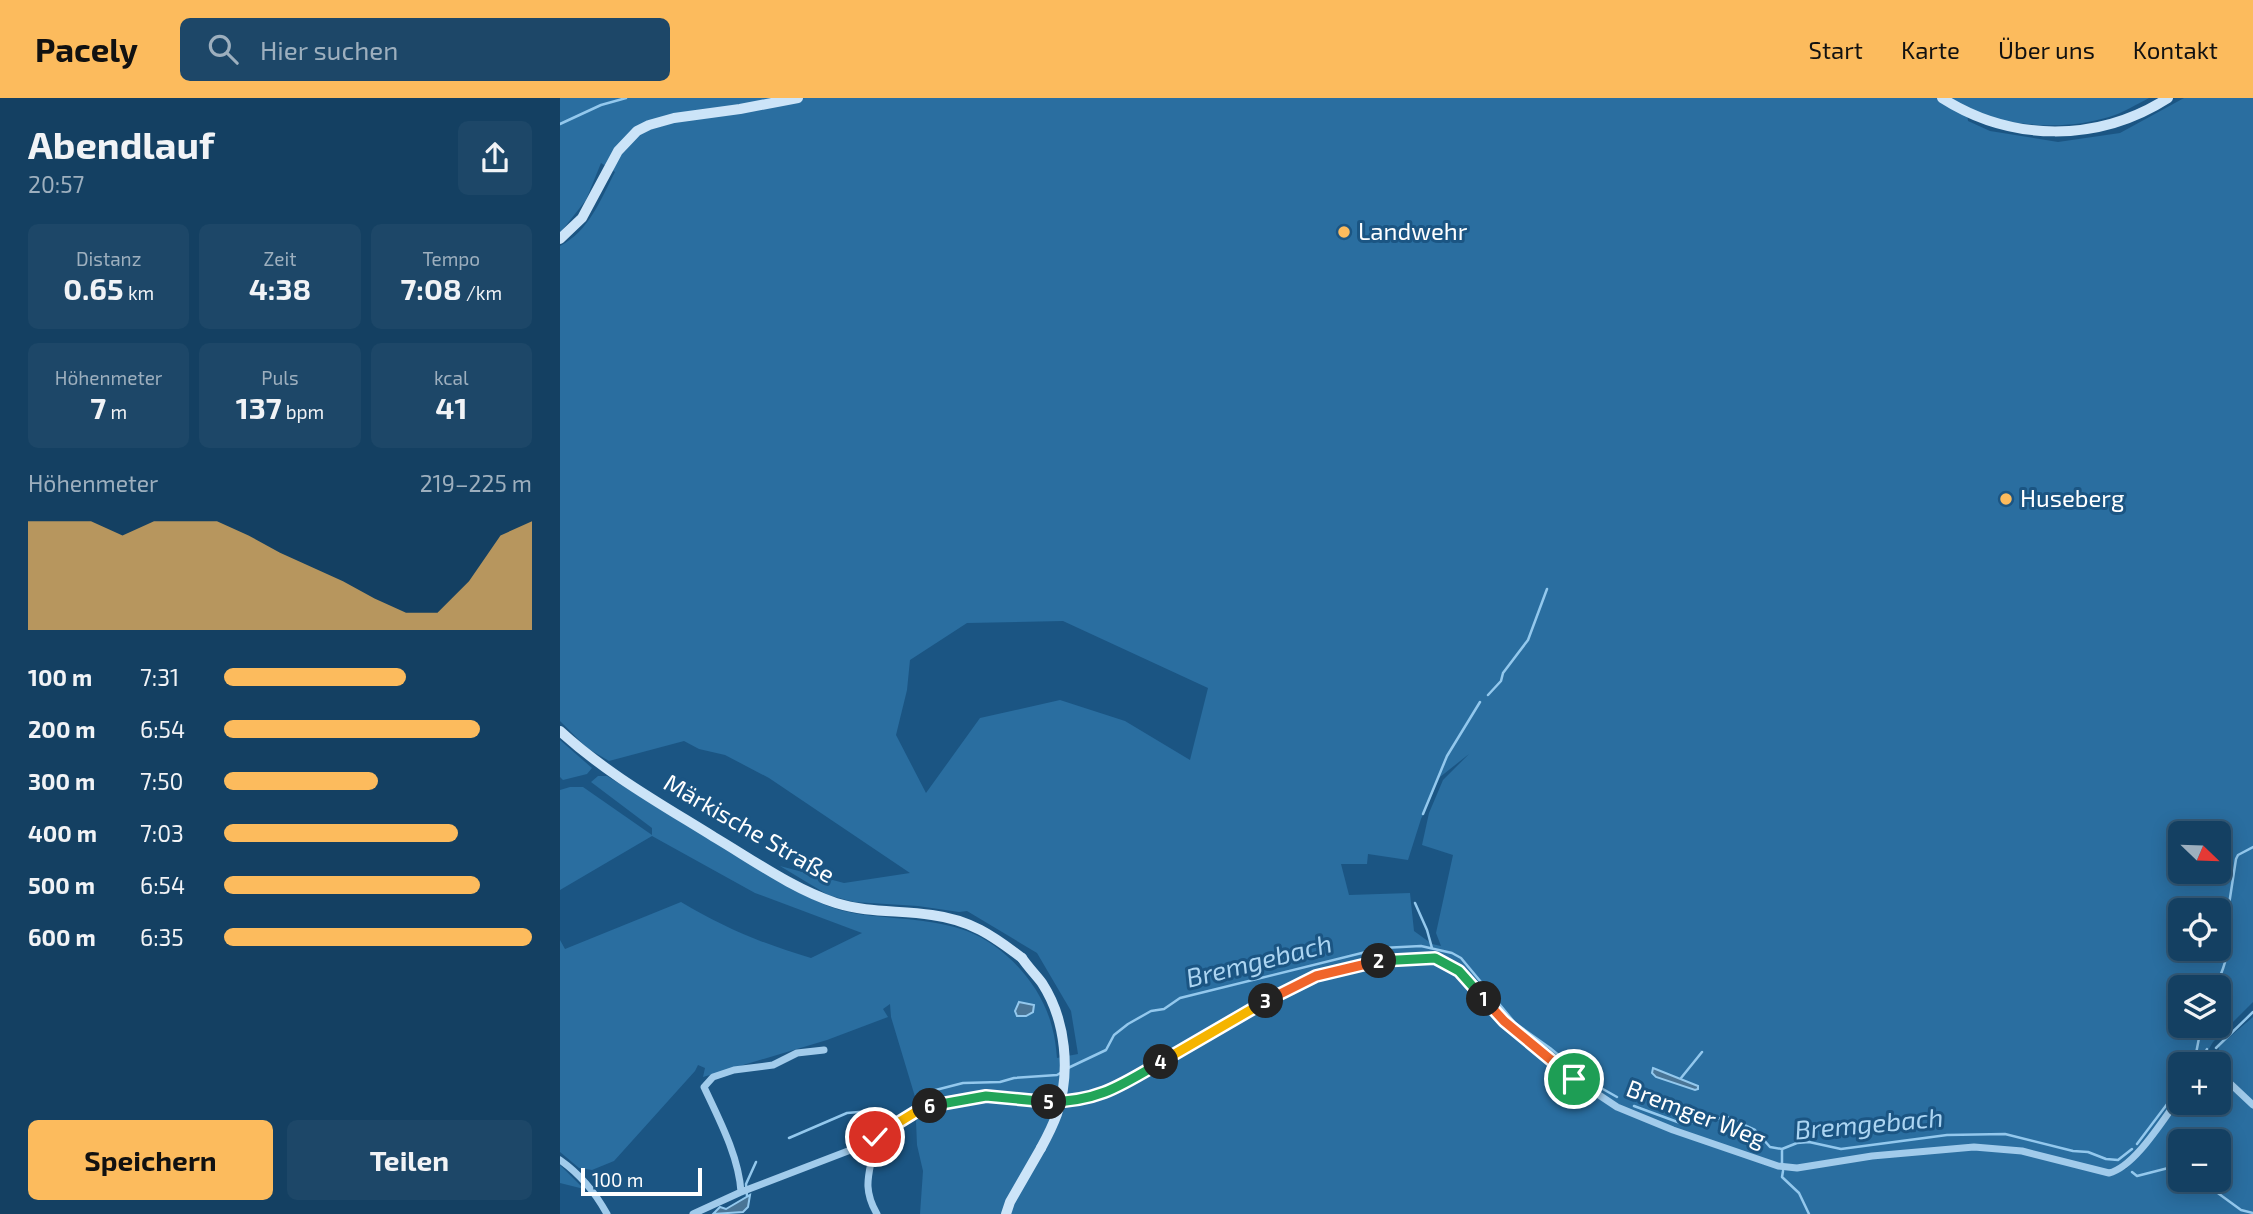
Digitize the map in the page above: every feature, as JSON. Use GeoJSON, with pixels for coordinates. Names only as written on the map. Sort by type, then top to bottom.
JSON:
{"type":"FeatureCollection","features":[{"type":"Feature","properties":{"kind":"main road"},"geometry":{"type":"LineString","coordinates":[[560,239],[582,218],[618,150],[637,131],[674,118],[740,110],[798,98]]}},
{"type":"Feature","properties":{"kind":"main road"},"geometry":{"type":"LineString","coordinates":[[1942,98],[1984,120],[2013,128],[2046,132],[2072,132],[2095,128],[2138,114],[2168,98]]}},
{"type":"Feature","properties":{"kind":"main road","name":"Märkische Straße"},"geometry":{"type":"LineString","coordinates":[[560,731],[607,771],[733,848],[820,897],[862,910],[933,915],[958,920],[992,935],[1022,958],[1042,984],[1052,1003],[1063,1043],[1065,1069],[1057,1115],[1006,1214]]}},
{"type":"Feature","properties":{"kind":"street","name":"Bremger Weg"},"geometry":{"type":"LineString","coordinates":[[693,1214],[861,1146],[922,1108],[986,1096],[1043,1102],[1092,1098],[1111,1091],[1250,1010],[1316,976],[1353,966],[1402,959],[1435,958],[1450,964],[1504,1021],[1574,1079],[1617,1107],[1673,1130],[1778,1166],[1797,1168],[1872,1156],[1944,1149],[1993,1148],[2042,1156],[2109,1173],[2121,1169],[2133,1157],[2168,1112]]}},
{"type":"Feature","properties":{"kind":"street"},"geometry":{"type":"LineString","coordinates":[[746,1191],[704,1087],[713,1077],[734,1070],[773,1065],[797,1053],[824,1050]]}},
{"type":"Feature","properties":{"kind":"street"},"geometry":{"type":"LineString","coordinates":[[2231,1084],[2253,1105]]}},
{"type":"Feature","properties":{"kind":"street"},"geometry":{"type":"LineString","coordinates":[[875,1137],[867,1195],[877,1214]]}},
{"type":"Feature","properties":{"kind":"street"},"geometry":{"type":"LineString","coordinates":[[560,1160],[571,1167],[594,1192],[607,1214]]}},
{"type":"Feature","properties":{"kind":"shaded area"},"geometry":{"type":"Polygon","coordinates":[[[560,98],[2149,98],[2114,115],[2072,124],[2038,125],[1967,114],[1968,121],[1990,131],[2058,142],[2120,133],[2184,98],[2253,98],[2253,1002],[2231,1024],[2231,975],[2168,975],[2168,1038],[2217,1038],[2207,1052],[2168,1052],[2168,1110],[2132,1156],[2113,1170],[2126,1169],[2172,1115],[2231,1115],[2231,1089],[2253,1106],[2253,1214],[920,1214],[923,1171],[917,1145],[916,1121],[928,1103],[916,1100],[891,1017],[890,1004],[883,1009],[888,1017],[827,1040],[703,1077],[705,1068],[698,1065],[614,1161],[592,1170],[579,1168],[560,1152],[560,940],[565,949],[681,902],[744,934],[811,958],[862,933],[755,893],[652,836],[560,890],[560,790],[583,787],[652,835],[652,828],[591,782],[598,776],[607,776],[782,882],[832,908],[948,925],[981,938],[1020,969],[1040,997],[1052,1027],[1057,1058],[1078,1054],[1071,1011],[1037,953],[967,911],[854,902],[828,895],[780,866],[844,883],[910,873],[769,778],[725,755],[699,749],[684,741],[609,761],[587,748],[560,721],[560,246],[570,240],[586,223],[615,172],[601,163],[586,200],[560,233],[560,98]],[[1063,621],[967,623],[910,660],[907,690],[896,735],[926,793],[980,718],[1060,700],[1125,721],[1190,760],[1208,688],[1063,621]],[[1469,754],[1440,777],[1421,819],[1408,860],[1368,854],[1367,864],[1341,864],[1349,895],[1410,893],[1414,931],[1432,944],[1441,946],[1436,933],[1453,855],[1422,845],[1429,813],[1443,780],[1469,754]]]}},
{"type":"Feature","properties":{"kind":"shaded area"},"geometry":{"type":"Polygon","coordinates":[[[560,740],[592,768],[587,774],[563,780],[560,777],[560,740]]]}},
{"type":"Feature","properties":{"kind":"shaded area"},"geometry":{"type":"Polygon","coordinates":[[[1019,1002],[1034,1005],[1033,1012],[1026,1016],[1017,1016],[1015,1011],[1019,1002]]]}},
{"type":"Feature","properties":{"kind":"shaded area"},"geometry":{"type":"Polygon","coordinates":[[[2253,1017],[2253,1102],[2231,1079],[2231,1052],[2219,1052],[2219,1046],[2253,1017]]]}},
{"type":"Feature","properties":{"kind":"shaded area"},"geometry":{"type":"Polygon","coordinates":[[[1653,1068],[1698,1086],[1698,1089],[1656,1077],[1652,1073],[1653,1068]]]}},
{"type":"Feature","properties":{"kind":"shaded area"},"geometry":{"type":"Polygon","coordinates":[[[560,1165],[584,1189],[560,1183],[560,1165]]]}},
{"type":"Feature","properties":{"kind":"shaded area"},"geometry":{"type":"Polygon","coordinates":[[[750,1195],[748,1207],[743,1212],[713,1214],[720,1207],[726,1209],[750,1195]]]}},
{"type":"Feature","properties":{"kind":"waterway"},"geometry":{"type":"LineString","coordinates":[[560,124],[601,105],[626,98]]}},
{"type":"Feature","properties":{"kind":"waterway"},"geometry":{"type":"LineString","coordinates":[[1488,695],[1501,681],[1503,673],[1528,640],[1547,589]]}},
{"type":"Feature","properties":{"kind":"waterway"},"geometry":{"type":"LineString","coordinates":[[1423,814],[1447,756],[1480,702]]}},
{"type":"Feature","properties":{"kind":"waterway"},"geometry":{"type":"LineString","coordinates":[[2220,975],[2226,954],[2222,937],[2236,859],[2238,855],[2253,847]]}},
{"type":"Feature","properties":{"kind":"waterway"},"geometry":{"type":"LineString","coordinates":[[1415,903],[1432,948]]}},
{"type":"Feature","properties":{"kind":"waterway","name":"Bremgebach"},"geometry":{"type":"LineString","coordinates":[[1068,1068],[1106,1050],[1114,1035],[1128,1024],[1151,1011],[1164,1009],[1180,998],[1382,948],[1421,946],[1452,953],[1461,958],[1515,1023],[1594,1084],[1617,1097]]}},
{"type":"Feature","properties":{"kind":"waterway"},"geometry":{"type":"LineString","coordinates":[[2216,1048],[2253,1012]]}},
{"type":"Feature","properties":{"kind":"waterway"},"geometry":{"type":"LineString","coordinates":[[2196,1052],[2199,1038]]}},
{"type":"Feature","properties":{"kind":"waterway"},"geometry":{"type":"LineString","coordinates":[[1681,1078],[1702,1052]]}},
{"type":"Feature","properties":{"kind":"waterway","name":"Bremgebach"},"geometry":{"type":"LineString","coordinates":[[920,1094],[963,1083],[1000,1082],[1014,1078],[1057,1075],[1062,1072]]}},
{"type":"Feature","properties":{"kind":"waterway"},"geometry":{"type":"LineString","coordinates":[[2137,1144],[2168,1103]]}},
{"type":"Feature","properties":{"kind":"waterway","name":"Bremgebach"},"geometry":{"type":"LineString","coordinates":[[1634,1106],[1683,1124],[1727,1117],[1755,1130],[1770,1147],[1782,1149],[1809,1142],[1841,1149],[1947,1135],[2005,1134],[2073,1151],[2088,1152],[2106,1159],[2118,1160],[2132,1149]]}},
{"type":"Feature","properties":{"kind":"waterway","name":"Bremgebach"},"geometry":{"type":"LineString","coordinates":[[789,1138],[847,1113],[883,1110]]}},
{"type":"Feature","properties":{"kind":"waterway"},"geometry":{"type":"LineString","coordinates":[[1782,1149],[1782,1163]]}},
{"type":"Feature","properties":{"kind":"waterway","name":"Bremgebach"},"geometry":{"type":"LineString","coordinates":[[747,1196],[746,1184],[756,1162]]}},
{"type":"Feature","properties":{"kind":"waterway","name":"Bremgebach"},"geometry":{"type":"LineString","coordinates":[[2132,1172],[2137,1176],[2168,1168]]}},
{"type":"Feature","properties":{"kind":"waterway"},"geometry":{"type":"LineString","coordinates":[[1783,1171],[1782,1177],[1799,1193],[1809,1214]]}},
{"type":"Feature","properties":{"kind":"waterway","name":"Bremgebach"},"geometry":{"type":"LineString","coordinates":[[2216,1192],[2241,1210],[2253,1213]]}},
{"type":"Feature","properties":{"kind":"place","name":"Landwehr"},"geometry":{"type":"Point","coordinates":[1344,232]}},
{"type":"Feature","properties":{"kind":"place","name":"Huseberg"},"geometry":{"type":"Point","coordinates":[2006,499]}},
{"type":"Feature","properties":{"kind":"route"},"geometry":{"type":"LineString","coordinates":[[875,1137],[922,1108],[960,1100],[986,1096],[1069,1102],[1092,1098],[1111,1091],[1250,1010],[1316,976],[1392,959],[1435,958],[1450,964],[1504,1021],[1574,1079]]}}]}
